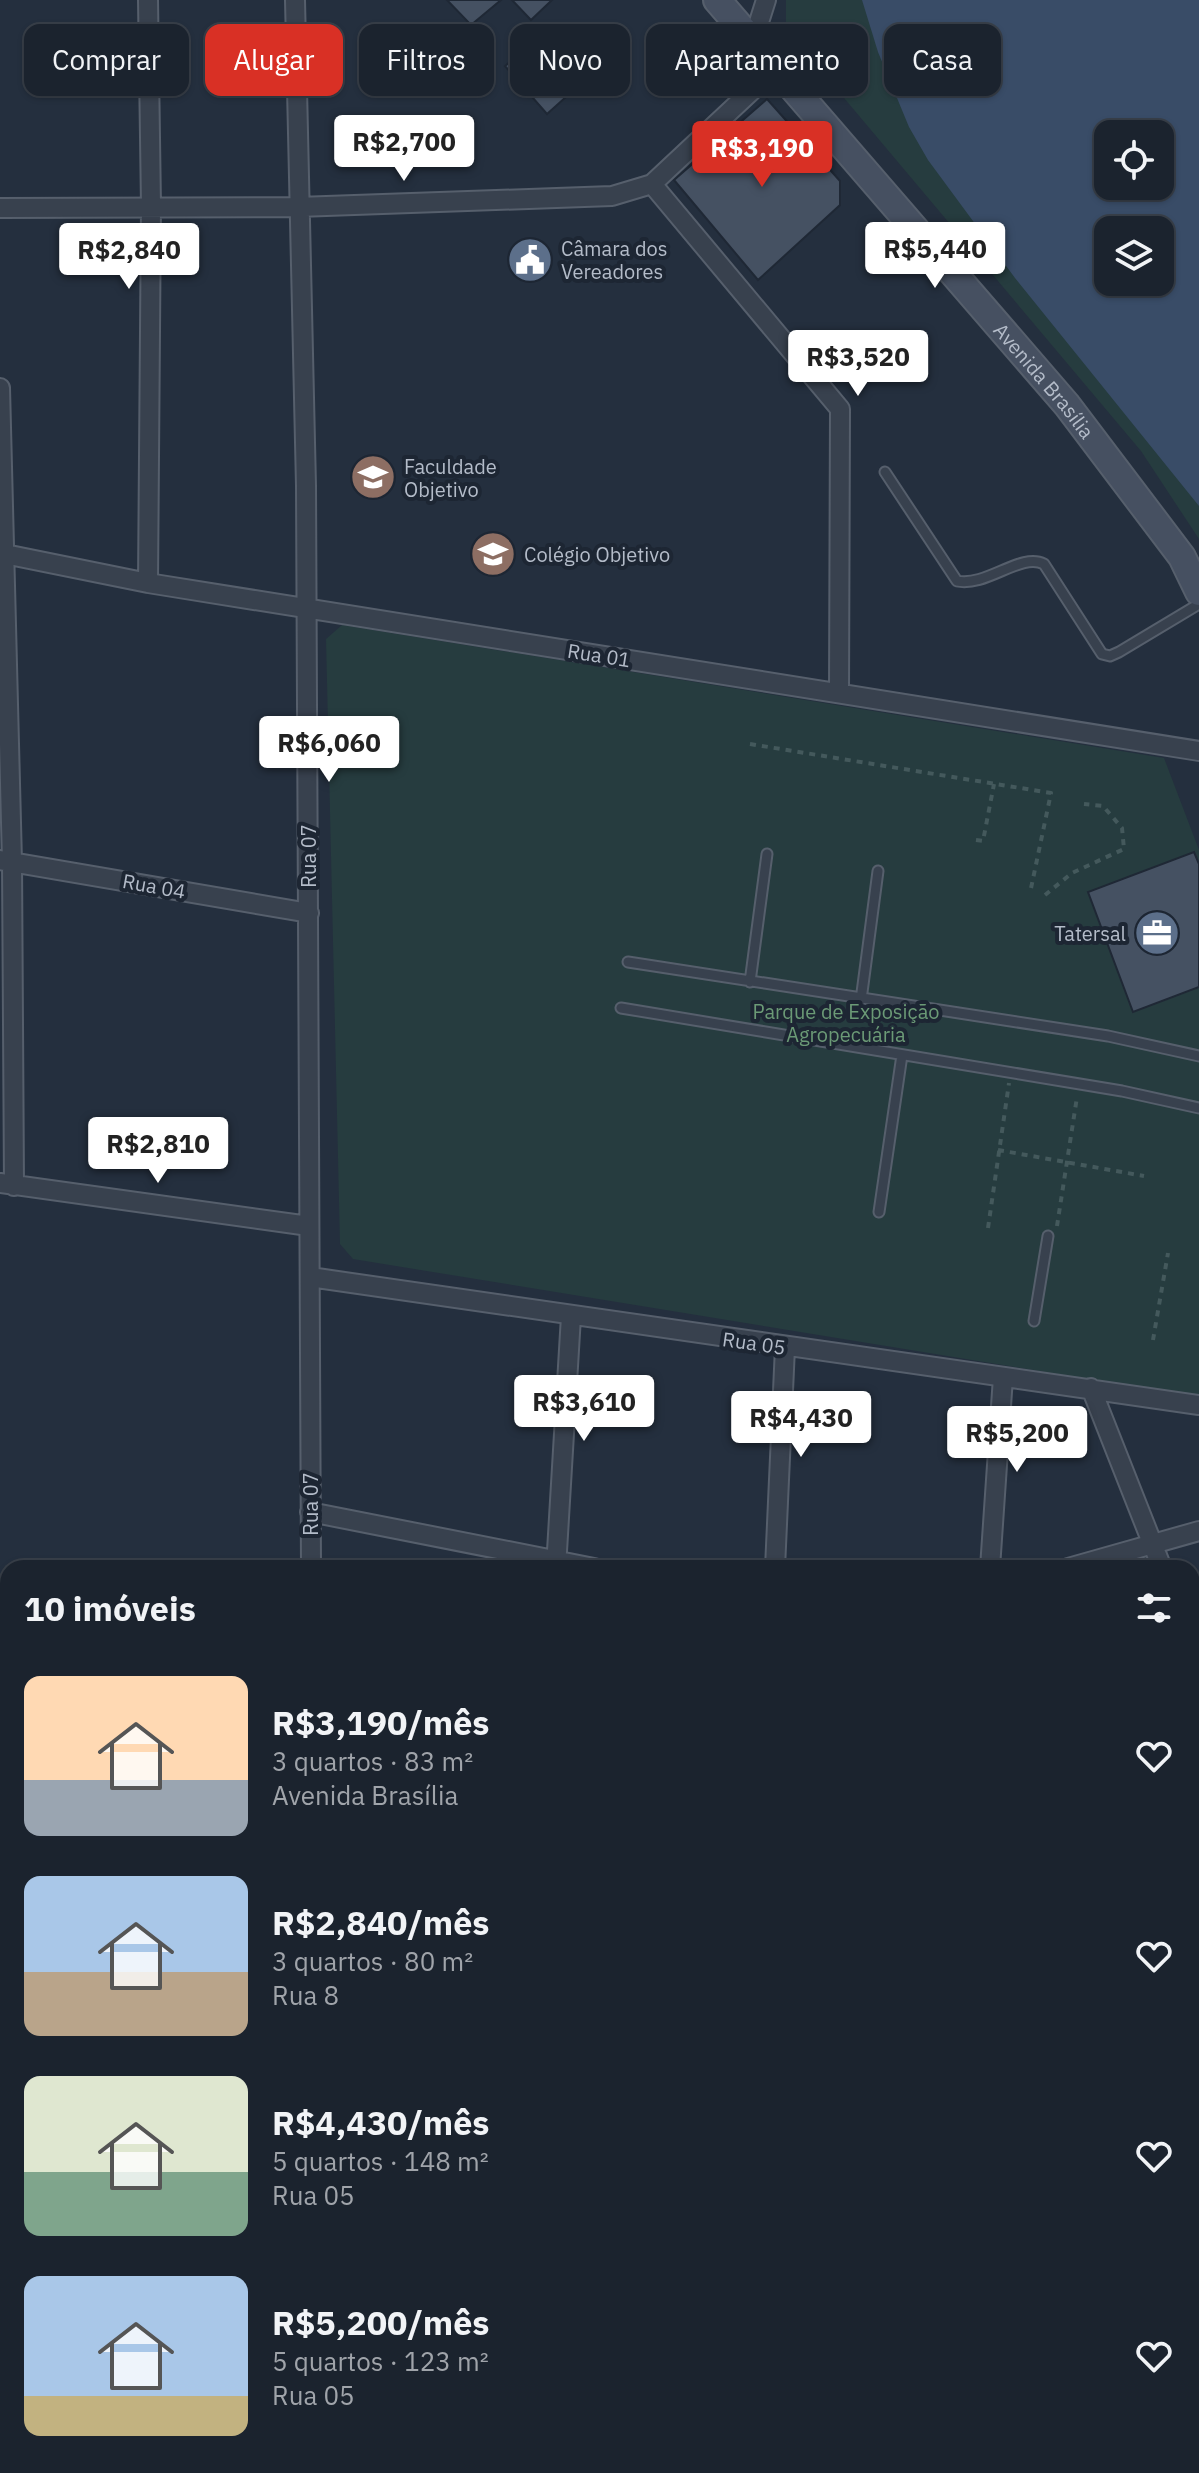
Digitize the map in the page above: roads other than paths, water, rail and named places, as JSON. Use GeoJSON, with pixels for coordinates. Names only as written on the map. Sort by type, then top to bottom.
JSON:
{"type":"FeatureCollection","features":[{"type":"Feature","properties":{"kind":"main road","name":"Avenida Brasília"},"geometry":{"type":"LineString","coordinates":[[726,3],[741,24]]}},
{"type":"Feature","properties":{"kind":"main road","name":"Avenida Brasília"},"geometry":{"type":"LineString","coordinates":[[800,96],[1067,405],[1182,557],[1199,592]]}},
{"type":"Feature","properties":{"kind":"main road"},"geometry":{"type":"LineString","coordinates":[[1182,557],[1199,580]]}},
{"type":"Feature","properties":{"kind":"street"},"geometry":{"type":"LineString","coordinates":[[148,0],[151,206],[148,583]]}},
{"type":"Feature","properties":{"kind":"street"},"geometry":{"type":"LineString","coordinates":[[758,24],[766,0]]}},
{"type":"Feature","properties":{"kind":"street","name":"Rua 07"},"geometry":{"type":"LineString","coordinates":[[290,1],[306,486],[311,1560]]}},
{"type":"Feature","properties":{"kind":"street"},"geometry":{"type":"LineString","coordinates":[[0,208],[298,207],[612,196],[652,184],[746,96]]}},
{"type":"Feature","properties":{"kind":"street"},"geometry":{"type":"LineString","coordinates":[[652,184],[840,409],[839,693]]}},
{"type":"Feature","properties":{"kind":"street"},"geometry":{"type":"LineString","coordinates":[[0,388],[7,1184],[309,1226]]}},
{"type":"Feature","properties":{"kind":"street","name":"Rua 01"},"geometry":{"type":"LineString","coordinates":[[2,554],[148,583],[1199,751]]}},
{"type":"Feature","properties":{"kind":"street","name":"Rua 04"},"geometry":{"type":"LineString","coordinates":[[6,861],[309,913]]}},
{"type":"Feature","properties":{"kind":"street","name":"Rua 05"},"geometry":{"type":"LineString","coordinates":[[310,1277],[1199,1405]]}},
{"type":"Feature","properties":{"kind":"street"},"geometry":{"type":"LineString","coordinates":[[556,1560],[571,1316]]}},
{"type":"Feature","properties":{"kind":"street"},"geometry":{"type":"LineString","coordinates":[[775,1560],[785,1347]]}},
{"type":"Feature","properties":{"kind":"street"},"geometry":{"type":"LineString","coordinates":[[991,1560],[1003,1377]]}},
{"type":"Feature","properties":{"kind":"street"},"geometry":{"type":"LineString","coordinates":[[1091,1388],[1159,1560]]}},
{"type":"Feature","properties":{"kind":"street"},"geometry":{"type":"LineString","coordinates":[[310,1512],[533,1560]]}},
{"type":"Feature","properties":{"kind":"street"},"geometry":{"type":"LineString","coordinates":[[1099,1560],[1199,1531]]}},
{"type":"Feature","properties":{"kind":"lane"},"geometry":{"type":"LineString","coordinates":[[885,472],[957,581],[969,584],[985,580],[1037,560],[1044,564],[1102,654],[1110,656],[1119,652],[1199,604]]}},
{"type":"Feature","properties":{"kind":"lane"},"geometry":{"type":"LineString","coordinates":[[750,982],[767,854]]}},
{"type":"Feature","properties":{"kind":"lane"},"geometry":{"type":"LineString","coordinates":[[861,1000],[878,871]]}},
{"type":"Feature","properties":{"kind":"lane"},"geometry":{"type":"LineString","coordinates":[[628,962],[1108,1036],[1199,1056]]}},
{"type":"Feature","properties":{"kind":"lane"},"geometry":{"type":"LineString","coordinates":[[621,1008],[1079,1084],[1199,1108]]}},
{"type":"Feature","properties":{"kind":"lane"},"geometry":{"type":"LineString","coordinates":[[879,1212],[902,1055]]}},
{"type":"Feature","properties":{"kind":"lane"},"geometry":{"type":"LineString","coordinates":[[1034,1321],[1052,1236]]}},
{"type":"Feature","properties":{"kind":"water"},"geometry":{"type":"Polygon","coordinates":[[[862,0],[1199,0],[1199,506],[1015,278],[928,160],[896,96],[1001,96],[1001,24],[884,24],[884,67],[862,0]]]}},
{"type":"Feature","properties":{"kind":"place","name":"Câmara dos Vereadores"},"geometry":{"type":"Point","coordinates":[530,260]}},
{"type":"Feature","properties":{"kind":"place","name":"Faculdade Objetivo"},"geometry":{"type":"Point","coordinates":[373,477]}},
{"type":"Feature","properties":{"kind":"place","name":"Colégio Objetivo"},"geometry":{"type":"Point","coordinates":[493,554]}},
{"type":"Feature","properties":{"kind":"place","name":"Tatersal"},"geometry":{"type":"Point","coordinates":[1157,933]}},
{"type":"Feature","properties":{"kind":"park label","name":"Parque de Exposição Agropecuária"},"geometry":{"type":"Point","coordinates":[846,1022]}}]}
